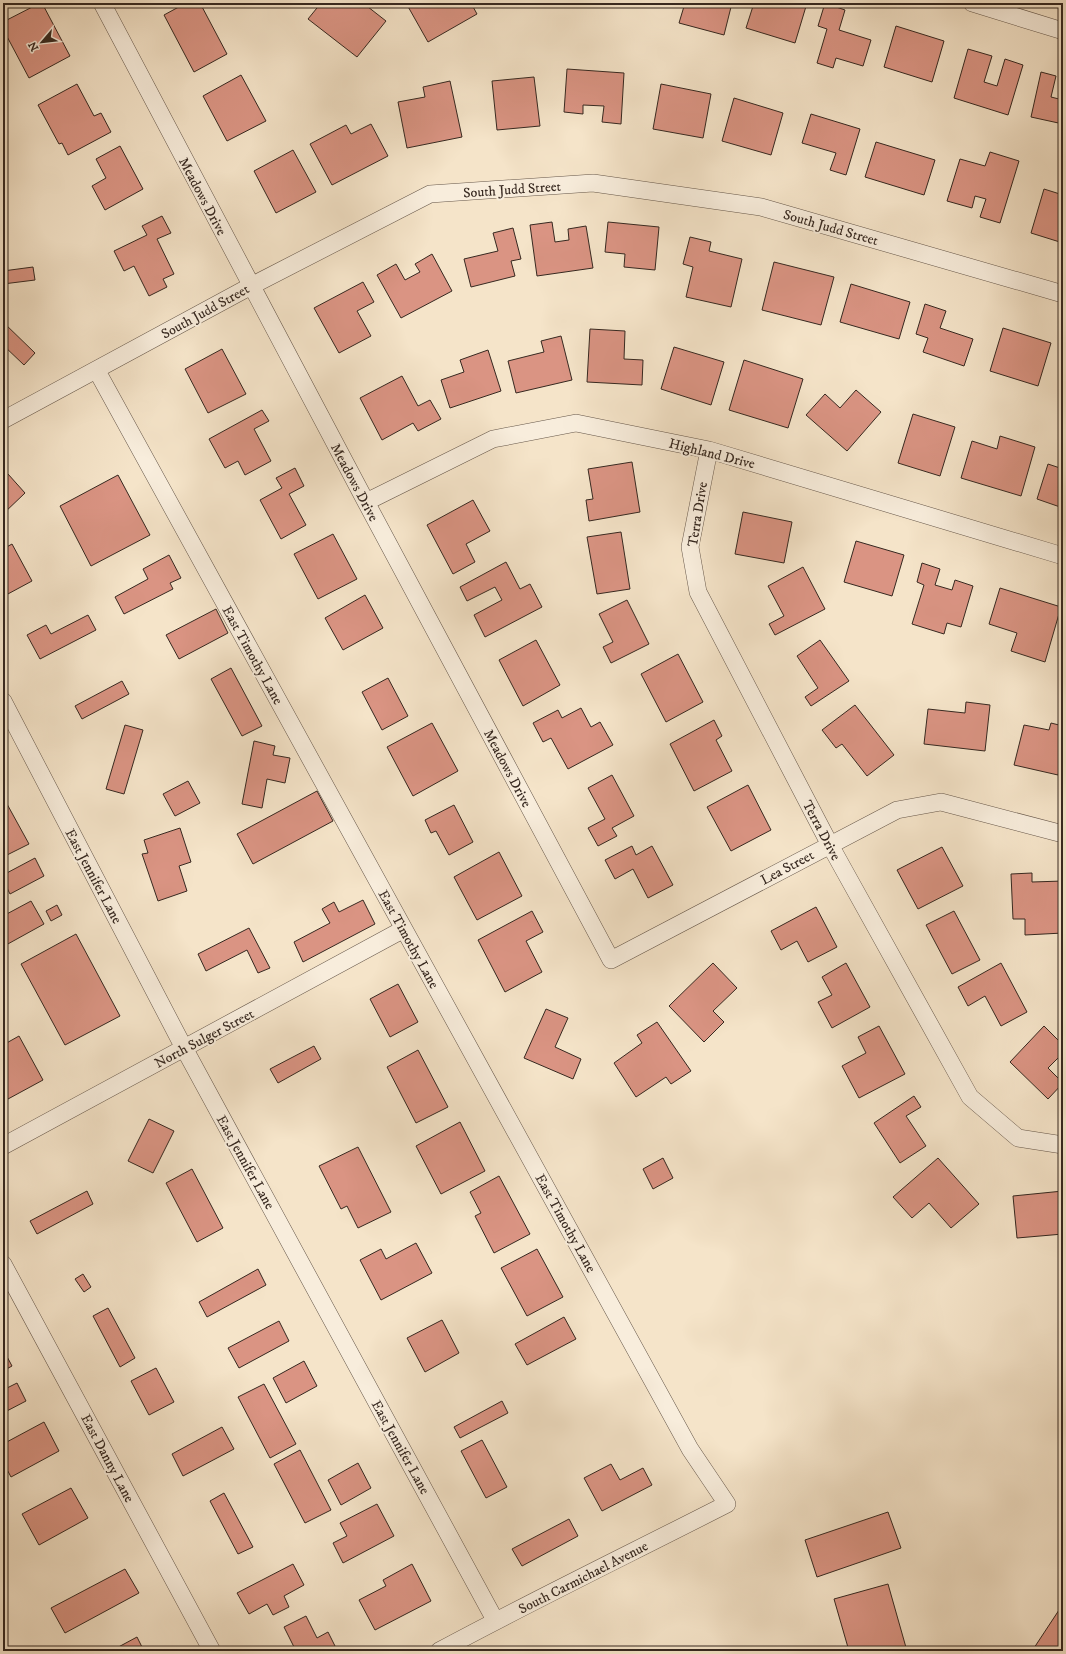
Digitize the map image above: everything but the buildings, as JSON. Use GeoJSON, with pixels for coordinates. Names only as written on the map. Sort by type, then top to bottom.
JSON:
{"type":"FeatureCollection","features":[{"type":"Feature","properties":{"kind":"street","name":"Meadows Drive"},"geometry":{"type":"LineString","coordinates":[[102,3],[610,960]]}},
{"type":"Feature","properties":{"kind":"street"},"geometry":{"type":"LineString","coordinates":[[972,3],[1063,31]]}},
{"type":"Feature","properties":{"kind":"street","name":"South Judd Street"},"geometry":{"type":"LineString","coordinates":[[3,420],[97,371],[251,286],[430,194],[593,183],[761,207],[1063,294]]}},
{"type":"Feature","properties":{"kind":"street","name":"East Timothy Lane"},"geometry":{"type":"LineString","coordinates":[[97,371],[690,1448],[727,1504]]}},
{"type":"Feature","properties":{"kind":"street","name":"Highland Drive"},"geometry":{"type":"LineString","coordinates":[[366,502],[493,439],[576,424],[709,450],[1063,556]]}},
{"type":"Feature","properties":{"kind":"street","name":"Terra Drive"},"geometry":{"type":"LineString","coordinates":[[709,450],[690,547],[698,592],[830,845],[970,1097],[1018,1138],[1063,1145]]}},
{"type":"Feature","properties":{"kind":"street","name":"East Jennifer Lane"},"geometry":{"type":"LineString","coordinates":[[3,701],[184,1048],[495,1620]]}},
{"type":"Feature","properties":{"kind":"street","name":"Lea Street"},"geometry":{"type":"LineString","coordinates":[[610,960],[897,810],[941,802],[1063,834]]}},
{"type":"Feature","properties":{"kind":"street","name":"North Sulger Street"},"geometry":{"type":"LineString","coordinates":[[3,1146],[404,930]]}},
{"type":"Feature","properties":{"kind":"street","name":"East Danny Lane"},"geometry":{"type":"LineString","coordinates":[[3,1264],[212,1651]]}},
{"type":"Feature","properties":{"kind":"street","name":"South Carmichael Avenue"},"geometry":{"type":"LineString","coordinates":[[439,1651],[495,1620],[604,1567],[727,1504]]}}]}
